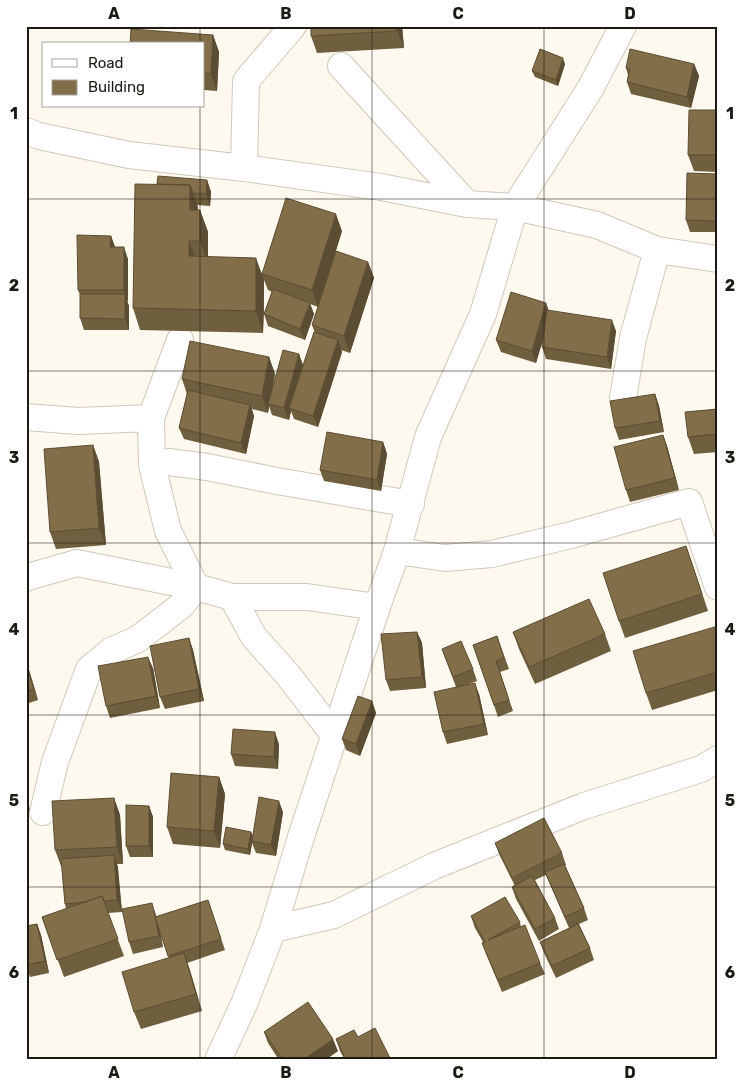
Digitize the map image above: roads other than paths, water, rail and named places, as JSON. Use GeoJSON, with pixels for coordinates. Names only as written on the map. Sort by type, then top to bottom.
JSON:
{"type":"FeatureCollection","features":[{"type":"Feature","properties":{"kind":"street"},"geometry":{"type":"LineString","coordinates":[[244,168],[246,81],[293,26]]}},
{"type":"Feature","properties":{"kind":"street"},"geometry":{"type":"LineString","coordinates":[[218,1060],[244,1004],[273,929],[301,837],[377,607],[398,551],[428,437],[482,314],[515,206],[590,89],[624,26]]}},
{"type":"Feature","properties":{"kind":"street"},"geometry":{"type":"LineString","coordinates":[[341,66],[466,204]]}},
{"type":"Feature","properties":{"kind":"street"},"geometry":{"type":"LineString","coordinates":[[26,131],[39,136],[129,155],[244,168],[381,187],[466,204],[515,206],[598,225],[657,250],[718,259]]}},
{"type":"Feature","properties":{"kind":"street"},"geometry":{"type":"LineString","coordinates":[[623,398],[633,338],[657,250]]}},
{"type":"Feature","properties":{"kind":"street"},"geometry":{"type":"LineString","coordinates":[[180,340],[151,418],[152,466],[168,531],[196,587]]}},
{"type":"Feature","properties":{"kind":"street"},"geometry":{"type":"LineString","coordinates":[[26,417],[78,421],[151,418]]}},
{"type":"Feature","properties":{"kind":"street"},"geometry":{"type":"LineString","coordinates":[[152,466],[169,462],[207,467],[410,504]]}},
{"type":"Feature","properties":{"kind":"street"},"geometry":{"type":"LineString","coordinates":[[398,551],[445,558],[492,554],[571,535],[689,502],[718,587]]}},
{"type":"Feature","properties":{"kind":"street"},"geometry":{"type":"LineString","coordinates":[[26,578],[76,563],[196,587],[232,597],[307,597],[377,607]]}},
{"type":"Feature","properties":{"kind":"street"},"geometry":{"type":"LineString","coordinates":[[42,812],[55,762],[90,669],[111,651],[138,639],[182,605],[196,587]]}},
{"type":"Feature","properties":{"kind":"street"},"geometry":{"type":"LineString","coordinates":[[232,597],[254,637],[288,675],[335,736]]}},
{"type":"Feature","properties":{"kind":"street"},"geometry":{"type":"LineString","coordinates":[[273,929],[334,915],[434,866],[584,806],[702,769],[718,759]]}}]}
